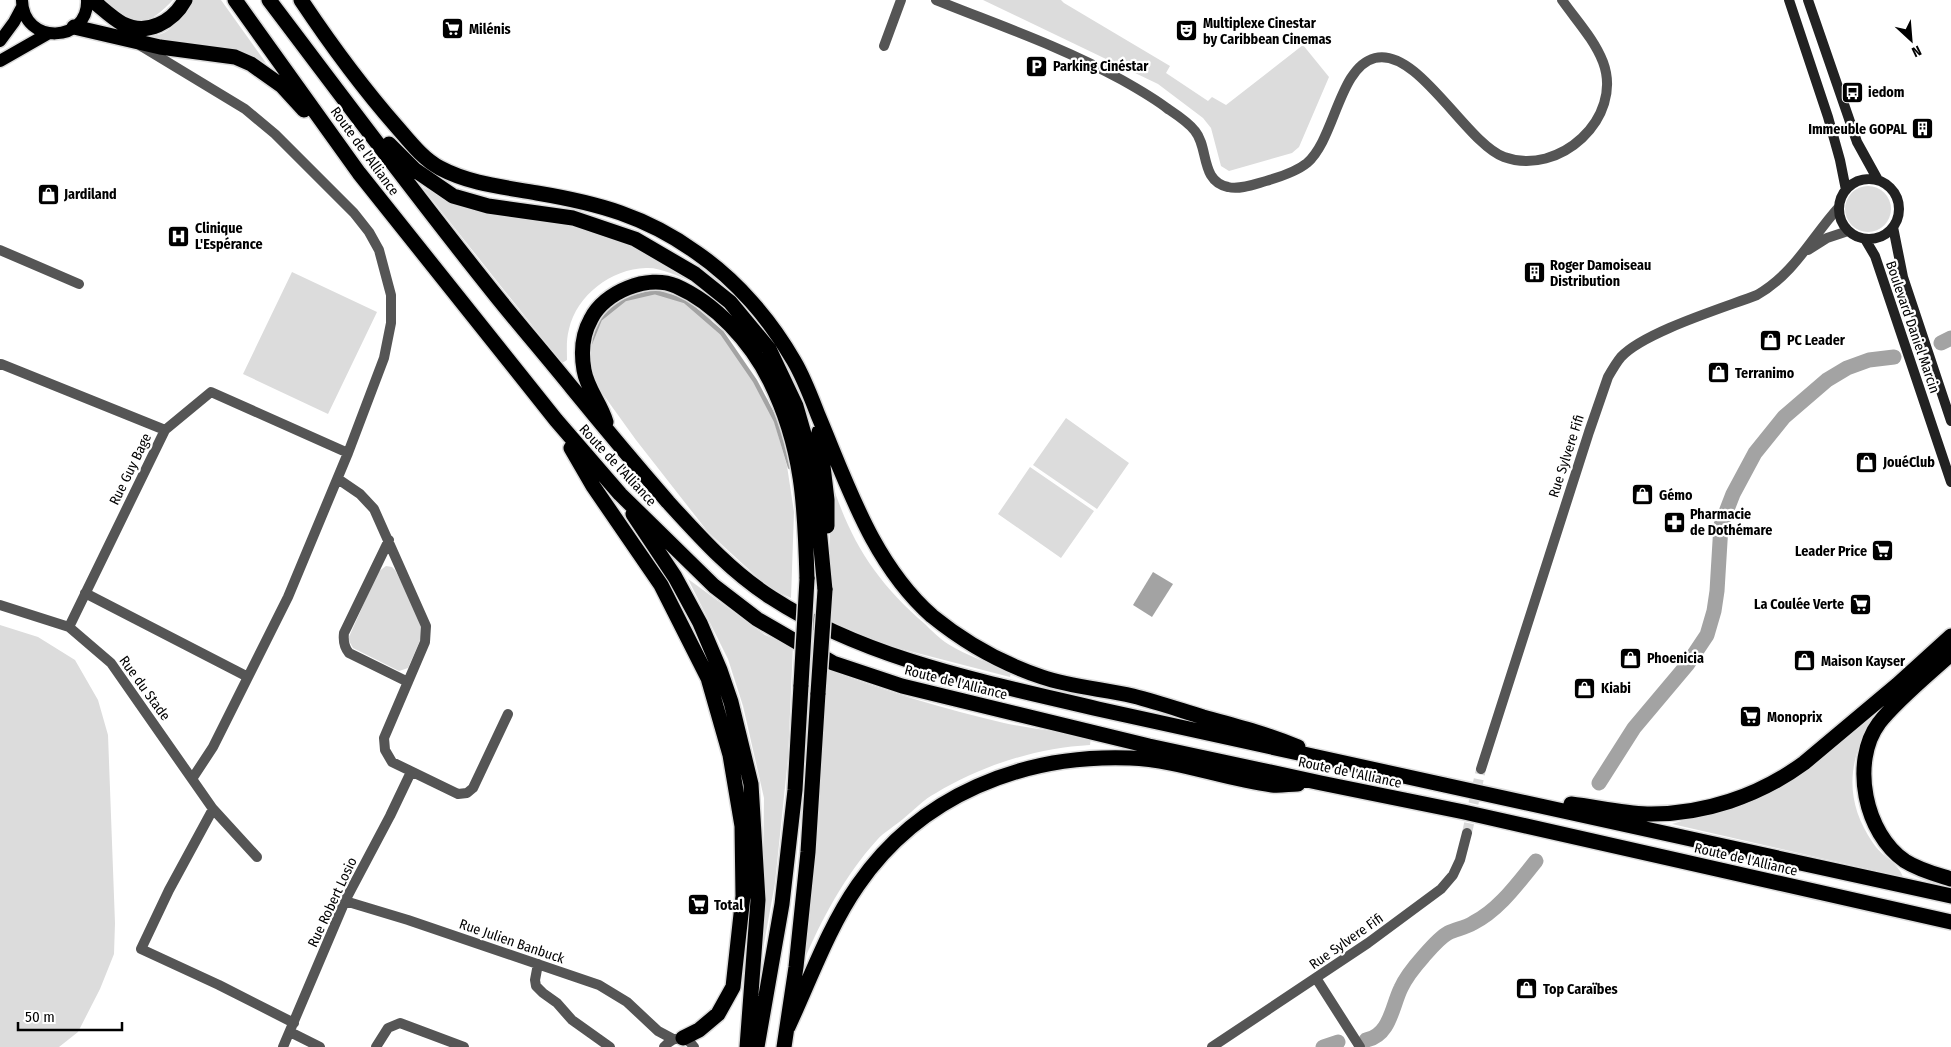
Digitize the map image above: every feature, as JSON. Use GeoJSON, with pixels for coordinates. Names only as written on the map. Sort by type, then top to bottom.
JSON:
{"type":"FeatureCollection","features":[{"type":"Feature","properties":{"kind":"highway"},"geometry":{"type":"LineString","coordinates":[[92,0],[123,24],[142,28],[161,25],[169,20],[180,9],[185,0]]}},
{"type":"Feature","properties":{"kind":"highway","name":"Route de l'Alliance"},"geometry":{"type":"LineString","coordinates":[[234,0],[359,173],[556,420],[620,494],[714,586],[757,619],[833,663],[902,686],[1149,746],[1464,812],[1951,922]]}},
{"type":"Feature","properties":{"kind":"highway","name":"Route de l'Alliance"},"geometry":{"type":"LineString","coordinates":[[269,0],[496,296],[612,438],[696,533],[733,569],[772,598],[839,635],[910,660],[978,680],[1331,762],[1514,800],[1951,896]]}},
{"type":"Feature","properties":{"kind":"highway"},"geometry":{"type":"LineString","coordinates":[[301,0],[336,53],[366,90],[420,153],[438,168],[474,181],[602,206],[640,220],[671,236],[724,274],[750,300],[795,362],[865,527],[883,555],[915,598],[930,614],[966,641],[1043,678],[1132,696],[1263,734],[1331,762]]}},
{"type":"Feature","properties":{"kind":"highway"},"geometry":{"type":"LineString","coordinates":[[74,27],[136,43],[234,57],[251,64],[282,86],[359,173]]}},
{"type":"Feature","properties":{"kind":"highway"},"geometry":{"type":"LineString","coordinates":[[344,100],[415,170],[453,196],[488,206],[573,218],[635,239],[694,274],[730,302],[769,349],[796,406],[813,465],[825,590]]}},
{"type":"Feature","properties":{"kind":"highway"},"geometry":{"type":"LineString","coordinates":[[612,438],[604,414],[591,392],[584,372],[582,350],[584,334],[591,317],[600,306],[614,295],[632,286],[647,282],[673,285],[695,296],[728,323],[750,349],[770,380],[792,436],[798,460],[805,507],[807,580],[795,790],[782,904],[757,1047]]}},
{"type":"Feature","properties":{"kind":"highway"},"geometry":{"type":"LineString","coordinates":[[784,1047],[788,1028],[808,852],[825,590],[827,500],[823,456],[814,404]]}},
{"type":"Feature","properties":{"kind":"highway"},"geometry":{"type":"LineString","coordinates":[[556,420],[592,486],[661,585],[708,678],[730,755],[742,826],[743,896],[733,987],[718,1014],[684,1041]]}},
{"type":"Feature","properties":{"kind":"highway"},"geometry":{"type":"LineString","coordinates":[[620,494],[646,536],[675,577],[700,623],[720,670],[742,743],[751,784],[758,900],[747,1047]]}},
{"type":"Feature","properties":{"kind":"highway"},"geometry":{"type":"LineString","coordinates":[[1514,800],[1551,802],[1646,814],[1680,812],[1712,807],[1748,794],[1788,775],[1804,763],[1897,685],[1951,636]]}},
{"type":"Feature","properties":{"kind":"highway"},"geometry":{"type":"LineString","coordinates":[[1951,654],[1878,724],[1867,752],[1864,769],[1866,800],[1870,815],[1886,840],[1904,860],[1923,871],[1951,880]]}},
{"type":"Feature","properties":{"kind":"highway"},"geometry":{"type":"LineString","coordinates":[[788,1028],[839,915],[858,885],[904,832],[922,817],[947,801],[974,788],[1004,775],[1033,767],[1065,761],[1130,758],[1163,762],[1273,785],[1321,783]]}},
{"type":"Feature","properties":{"kind":"main road"},"geometry":{"type":"LineString","coordinates":[[22,4],[26,17],[32,25],[40,30],[49,33],[67,32],[74,27],[85,13],[87,0]]}},
{"type":"Feature","properties":{"kind":"main road"},"geometry":{"type":"LineString","coordinates":[[1788,0],[1828,117],[1846,190]]}},
{"type":"Feature","properties":{"kind":"main road"},"geometry":{"type":"LineString","coordinates":[[1808,0],[1857,142],[1878,180]]}},
{"type":"Feature","properties":{"kind":"main road"},"geometry":{"type":"LineString","coordinates":[[0,41],[22,4]]}},
{"type":"Feature","properties":{"kind":"main road"},"geometry":{"type":"LineString","coordinates":[[0,60],[49,33]]}},
{"type":"Feature","properties":{"kind":"main road"},"geometry":{"type":"LineString","coordinates":[[1860,180],[1878,180],[1886,184],[1898,199],[1898,218],[1893,227],[1881,237],[1865,239],[1853,235],[1843,224],[1839,207],[1846,190],[1860,180]]}},
{"type":"Feature","properties":{"kind":"main road","name":"Boulevard Daniel Marcin"},"geometry":{"type":"LineString","coordinates":[[1893,227],[1903,276],[1951,421]]}},
{"type":"Feature","properties":{"kind":"main road","name":"Boulevard Daniel Marcin"},"geometry":{"type":"LineString","coordinates":[[1865,239],[1875,256],[1951,482]]}},
{"type":"Feature","properties":{"kind":"street"},"geometry":{"type":"LineString","coordinates":[[884,46],[901,0]]}},
{"type":"Feature","properties":{"kind":"street"},"geometry":{"type":"LineString","coordinates":[[936,0],[1091,64],[1166,107],[1195,130],[1204,149],[1206,166],[1210,175],[1223,186],[1229,188],[1251,185],[1275,178],[1296,170],[1308,162],[1324,141],[1348,85],[1359,68],[1378,57],[1396,59],[1437,93],[1490,150],[1514,160],[1538,160],[1554,156],[1570,148],[1595,123],[1607,88],[1605,66],[1600,53],[1562,0]]}},
{"type":"Feature","properties":{"kind":"street"},"geometry":{"type":"LineString","coordinates":[[136,43],[245,109],[275,134],[354,213],[369,232],[379,250],[391,295],[391,323],[384,358],[338,479],[288,597],[213,747],[192,780]]}},
{"type":"Feature","properties":{"kind":"street","name":"Rue Sylvere Fifi"},"geometry":{"type":"LineString","coordinates":[[1481,769],[1599,400],[1613,369],[1626,353],[1652,337],[1757,295],[1772,287],[1786,274],[1820,227],[1839,207]]}},
{"type":"Feature","properties":{"kind":"street","name":"Rue Sylvere Fifi"},"geometry":{"type":"LineString","coordinates":[[1803,253],[1827,238],[1848,231]]}},
{"type":"Feature","properties":{"kind":"street"},"geometry":{"type":"LineString","coordinates":[[0,250],[79,284]]}},
{"type":"Feature","properties":{"kind":"street","name":"Rue Guy Bage"},"geometry":{"type":"LineString","coordinates":[[0,365],[165,430],[69,627]]}},
{"type":"Feature","properties":{"kind":"street"},"geometry":{"type":"LineString","coordinates":[[165,430],[211,392],[348,454]]}},
{"type":"Feature","properties":{"kind":"street"},"geometry":{"type":"LineString","coordinates":[[338,479],[360,494],[374,509],[426,626],[425,642],[384,738],[385,750],[392,762],[458,794],[467,793],[474,788],[508,714]]}},
{"type":"Feature","properties":{"kind":"street"},"geometry":{"type":"LineString","coordinates":[[389,540],[344,633],[344,641],[345,648],[349,653],[408,682]]}},
{"type":"Feature","properties":{"kind":"street"},"geometry":{"type":"LineString","coordinates":[[85,593],[248,676]]}},
{"type":"Feature","properties":{"kind":"street","name":"Rue du Stade"},"geometry":{"type":"LineString","coordinates":[[0,605],[69,627],[111,663],[212,809],[257,857]]}},
{"type":"Feature","properties":{"kind":"street","name":"Rue Robert Losio"},"geometry":{"type":"LineString","coordinates":[[283,1047],[345,901],[411,772]]}},
{"type":"Feature","properties":{"kind":"street"},"geometry":{"type":"LineString","coordinates":[[212,809],[141,949],[219,985],[292,1027],[320,1047]]}},
{"type":"Feature","properties":{"kind":"street","name":"Rue Sylvere Fifi"},"geometry":{"type":"LineString","coordinates":[[1212,1047],[1316,978],[1420,906],[1441,889],[1453,875],[1460,860],[1467,833]]}},
{"type":"Feature","properties":{"kind":"street","name":"Rue Julien Banbuck"},"geometry":{"type":"LineString","coordinates":[[345,901],[538,964],[599,986],[627,1002],[658,1031],[684,1041]]}},
{"type":"Feature","properties":{"kind":"street"},"geometry":{"type":"LineString","coordinates":[[538,964],[534,980],[536,986],[543,994],[557,1003],[572,1020],[610,1047]]}},
{"type":"Feature","properties":{"kind":"street"},"geometry":{"type":"LineString","coordinates":[[1316,978],[1360,1047]]}},
{"type":"Feature","properties":{"kind":"street"},"geometry":{"type":"LineString","coordinates":[[376,1047],[388,1028],[400,1023],[464,1047]]}},
{"type":"Feature","properties":{"kind":"street"},"geometry":{"type":"LineString","coordinates":[[658,1031],[663,1047],[684,1041]]}},
{"type":"Feature","properties":{"kind":"shaded area"},"geometry":{"type":"Polygon","coordinates":[[[100,0],[173,0],[154,17],[142,22],[136,22],[122,17],[100,0]]]}},
{"type":"Feature","properties":{"kind":"shaded area"},"geometry":{"type":"Polygon","coordinates":[[[191,0],[221,0],[266,63],[231,48],[133,35],[157,35],[168,31],[183,16],[191,0]]]}},
{"type":"Feature","properties":{"kind":"shaded area"},"geometry":{"type":"Polygon","coordinates":[[[983,0],[1061,0],[1170,66],[1166,73],[1208,101],[1212,97],[1226,105],[1303,45],[1329,77],[1299,147],[1292,153],[1229,171],[1221,166],[1211,128],[1203,118],[1158,84],[983,0]]]}},
{"type":"Feature","properties":{"kind":"shaded area"},"geometry":{"type":"Polygon","coordinates":[[[1868,186],[1881,190],[1887,196],[1891,209],[1887,222],[1881,228],[1868,232],[1855,228],[1849,222],[1845,209],[1849,196],[1855,190],[1868,186]]]}},
{"type":"Feature","properties":{"kind":"shaded area"},"geometry":{"type":"Polygon","coordinates":[[[422,187],[465,208],[587,229],[629,245],[681,273],[691,281],[663,270],[651,268],[620,273],[608,279],[597,286],[579,305],[567,337],[567,360],[562,363],[422,187]]]}},
{"type":"Feature","properties":{"kind":"shaded area"},"geometry":{"type":"Polygon","coordinates":[[[292,272],[377,312],[328,414],[243,374],[292,272]]]}},
{"type":"Feature","properties":{"kind":"shaded area"},"geometry":{"type":"Polygon","coordinates":[[[657,288],[680,297],[709,317],[768,400],[787,466],[794,512],[791,598],[769,588],[708,532],[636,440],[592,379],[587,358],[596,315],[623,295],[657,288]]]}},
{"type":"Feature","properties":{"kind":"shaded area"},"geometry":{"type":"Polygon","coordinates":[[[1066,418],[1129,463],[1097,509],[1033,465],[1066,418]]]}},
{"type":"Feature","properties":{"kind":"shaded area"},"geometry":{"type":"Polygon","coordinates":[[[1030,467],[1094,511],[1061,558],[998,514],[1030,467]]]}},
{"type":"Feature","properties":{"kind":"shaded area"},"geometry":{"type":"Polygon","coordinates":[[[831,480],[838,502],[856,541],[892,592],[945,642],[971,656],[1011,672],[1010,677],[886,645],[828,620],[831,480]]]}},
{"type":"Feature","properties":{"kind":"shaded area"},"geometry":{"type":"Polygon","coordinates":[[[386,566],[392,567],[395,570],[421,620],[421,638],[408,668],[399,671],[353,648],[348,639],[378,572],[386,566]]]}},
{"type":"Feature","properties":{"kind":"shaded area"},"geometry":{"type":"Polygon","coordinates":[[[1153,572],[1173,584],[1152,617],[1133,605],[1153,572]]]}},
{"type":"Feature","properties":{"kind":"shaded area"},"geometry":{"type":"Polygon","coordinates":[[[688,579],[765,635],[793,646],[788,758],[775,883],[754,999],[763,880],[764,798],[743,706],[728,659],[688,579]]]}},
{"type":"Feature","properties":{"kind":"shaded area"},"geometry":{"type":"Polygon","coordinates":[[[0,625],[38,637],[75,660],[98,700],[108,735],[115,923],[114,954],[100,989],[78,1032],[59,1047],[0,1047],[0,625]]]}},
{"type":"Feature","properties":{"kind":"shaded area"},"geometry":{"type":"Polygon","coordinates":[[[826,669],[892,692],[982,718],[1091,737],[1090,745],[1030,754],[991,766],[954,783],[923,801],[880,837],[854,868],[826,914],[803,963],[826,669]]]}},
{"type":"Feature","properties":{"kind":"shaded area"},"geometry":{"type":"Polygon","coordinates":[[[1874,716],[1865,732],[1854,763],[1853,795],[1863,827],[1876,848],[1897,867],[1903,877],[1672,824],[1770,793],[1801,775],[1874,716]]]}},
{"type":"Feature","properties":{"kind":"waterway"},"geometry":{"type":"LineString","coordinates":[[589,346],[600,319],[625,299],[655,292],[685,301],[722,333],[755,381],[776,421],[790,467]]}},
{"type":"Feature","properties":{"kind":"waterway"},"geometry":{"type":"LineString","coordinates":[[1941,343],[1951,338]]}},
{"type":"Feature","properties":{"kind":"waterway"},"geometry":{"type":"LineString","coordinates":[[1599,783],[1634,728],[1687,665],[1707,635],[1714,611],[1717,591],[1721,525],[1733,494],[1755,453],[1784,417],[1827,380],[1847,368],[1869,360],[1894,357]]}},
{"type":"Feature","properties":{"kind":"waterway"},"geometry":{"type":"LineString","coordinates":[[1366,1040],[1380,1033],[1385,1027],[1405,980],[1435,944],[1448,933],[1470,925],[1491,911],[1508,895],[1536,861]]}},
{"type":"Feature","properties":{"kind":"waterway"},"geometry":{"type":"LineString","coordinates":[[1323,1047],[1338,1042]]}},
{"type":"Feature","properties":{"kind":"tunnel"},"geometry":{"type":"LineString","coordinates":[[1467,833],[1481,769]]}},
{"type":"Feature","properties":{"kind":"place","name":"Milénis"},"geometry":{"type":"Point","coordinates":[453,29]}},
{"type":"Feature","properties":{"kind":"place","name":"Multiplexe Cinestar by Caribbean Cinemas"},"geometry":{"type":"Point","coordinates":[1187,31]}},
{"type":"Feature","properties":{"kind":"place","name":"Parking Cinéstar"},"geometry":{"type":"Point","coordinates":[1037,66]}},
{"type":"Feature","properties":{"kind":"place","name":"iedom"},"geometry":{"type":"Point","coordinates":[1852,92]}},
{"type":"Feature","properties":{"kind":"place","name":"Immeuble GOPAL"},"geometry":{"type":"Point","coordinates":[1923,129]}},
{"type":"Feature","properties":{"kind":"place","name":"Jardiland"},"geometry":{"type":"Point","coordinates":[48,194]}},
{"type":"Feature","properties":{"kind":"place","name":"Clinique L'Espérance"},"geometry":{"type":"Point","coordinates":[179,236]}},
{"type":"Feature","properties":{"kind":"place","name":"Roger Damoiseau Distribution"},"geometry":{"type":"Point","coordinates":[1534,273]}},
{"type":"Feature","properties":{"kind":"place","name":"PC Leader"},"geometry":{"type":"Point","coordinates":[1771,340]}},
{"type":"Feature","properties":{"kind":"place","name":"Terranimo"},"geometry":{"type":"Point","coordinates":[1719,373]}},
{"type":"Feature","properties":{"kind":"place","name":"JouéClub"},"geometry":{"type":"Point","coordinates":[1867,462]}},
{"type":"Feature","properties":{"kind":"place","name":"Gémo"},"geometry":{"type":"Point","coordinates":[1643,495]}},
{"type":"Feature","properties":{"kind":"place","name":"Pharmacie de Dothémare"},"geometry":{"type":"Point","coordinates":[1674,522]}},
{"type":"Feature","properties":{"kind":"place","name":"Leader Price"},"geometry":{"type":"Point","coordinates":[1883,551]}},
{"type":"Feature","properties":{"kind":"place","name":"La Coulée Verte"},"geometry":{"type":"Point","coordinates":[1860,604]}},
{"type":"Feature","properties":{"kind":"place","name":"Phoenicia"},"geometry":{"type":"Point","coordinates":[1631,658]}},
{"type":"Feature","properties":{"kind":"place","name":"Maison Kayser"},"geometry":{"type":"Point","coordinates":[1805,661]}},
{"type":"Feature","properties":{"kind":"place","name":"Kiabi"},"geometry":{"type":"Point","coordinates":[1585,688]}},
{"type":"Feature","properties":{"kind":"place","name":"Monoprix"},"geometry":{"type":"Point","coordinates":[1751,717]}},
{"type":"Feature","properties":{"kind":"place","name":"Total"},"geometry":{"type":"Point","coordinates":[698,905]}},
{"type":"Feature","properties":{"kind":"place","name":"Top Caraïbes"},"geometry":{"type":"Point","coordinates":[1527,989]}}]}
